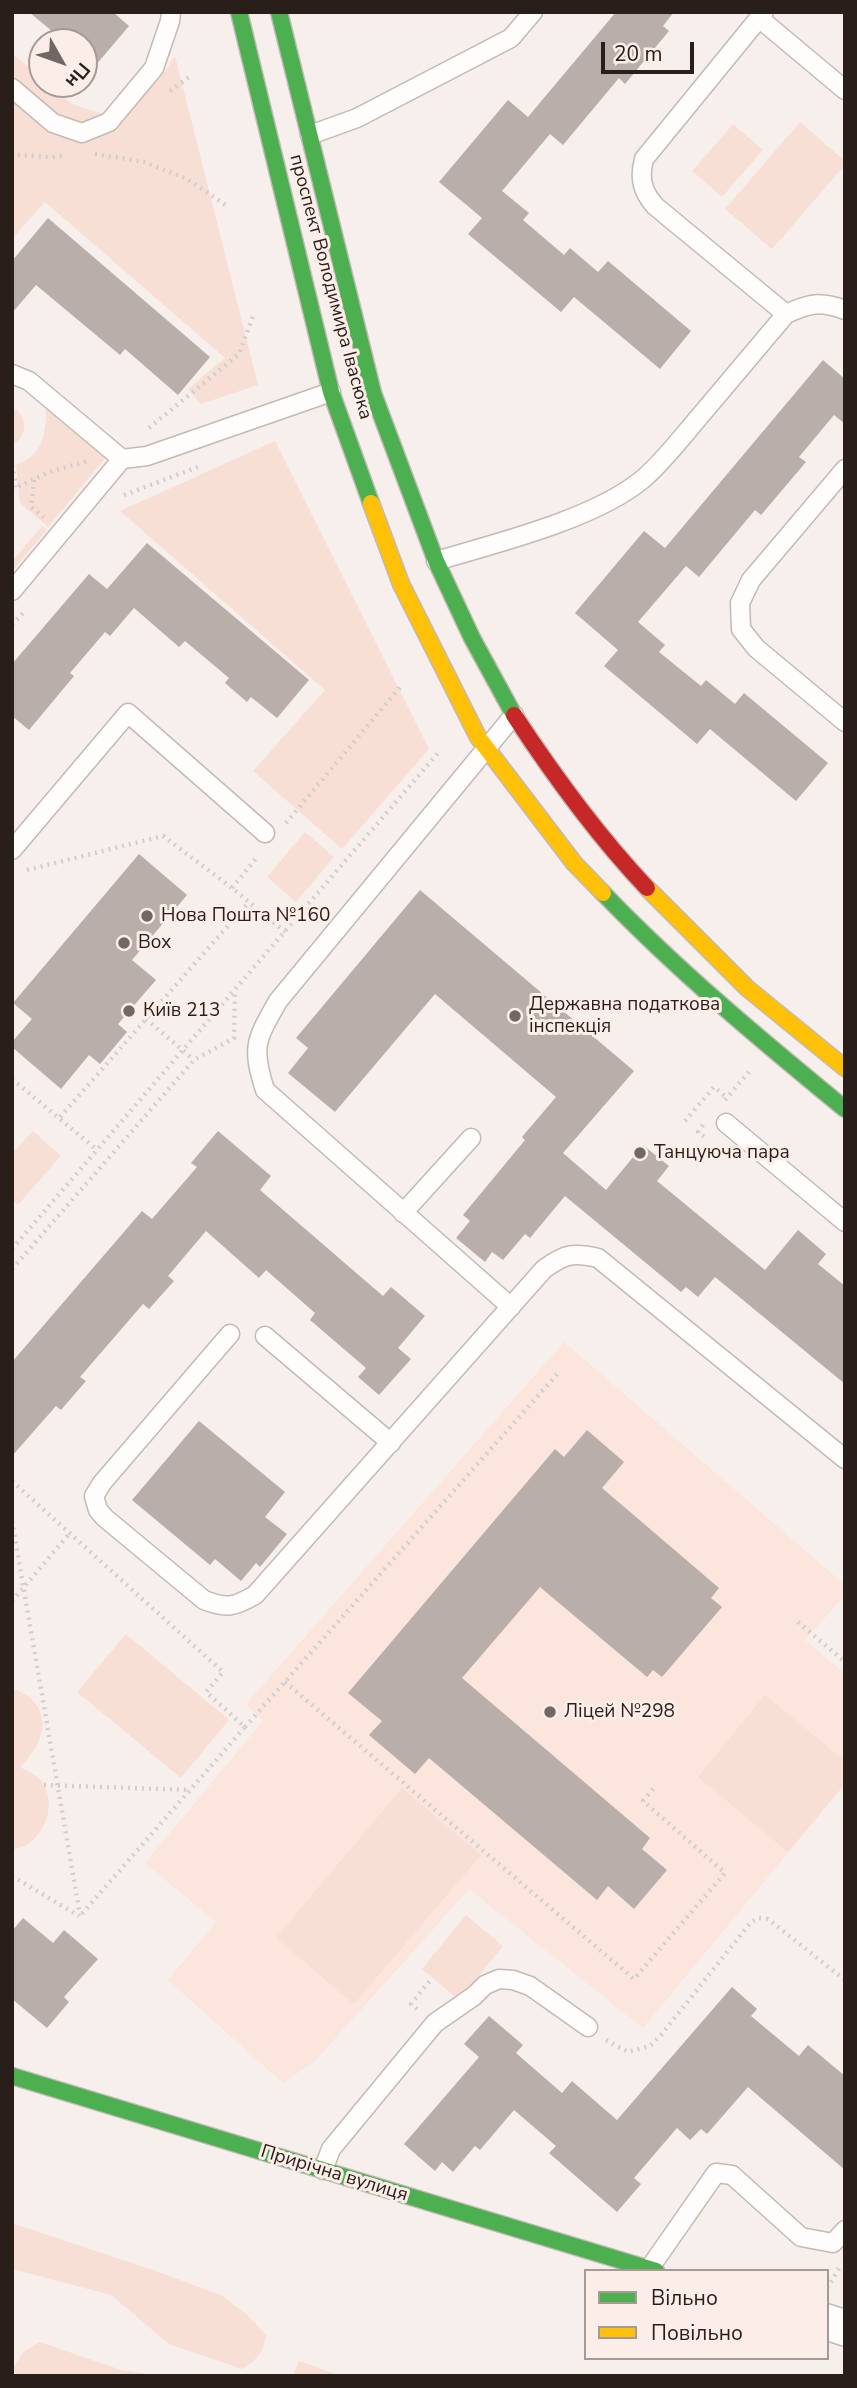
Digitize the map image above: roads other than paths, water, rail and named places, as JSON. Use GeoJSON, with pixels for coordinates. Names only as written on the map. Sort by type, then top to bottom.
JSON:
{"type":"FeatureCollection","features":[{"type":"Feature","properties":{"kind":"street","name":"проспект Володимира Івасюка"},"geometry":{"type":"LineString","coordinates":[[239,12],[331,392],[401,584],[459,702],[485,748],[574,863],[638,929],[724,1009],[845,1109]]}},
{"type":"Feature","properties":{"kind":"street","name":"проспект Володимира Івасюка"},"geometry":{"type":"LineString","coordinates":[[279,12],[373,393],[436,561],[472,638],[514,715],[608,846],[747,988],[845,1068]]}},
{"type":"Feature","properties":{"kind":"street","name":"Прирічна вулиця"},"geometry":{"type":"LineString","coordinates":[[12,2077],[649,2269]]}},
{"type":"Feature","properties":{"kind":"lane"},"geometry":{"type":"LineString","coordinates":[[12,88],[53,122],[82,133],[109,122],[154,68],[171,12]]}},
{"type":"Feature","properties":{"kind":"lane"},"geometry":{"type":"LineString","coordinates":[[310,135],[357,118],[511,38],[533,12]]}},
{"type":"Feature","properties":{"kind":"lane"},"geometry":{"type":"LineString","coordinates":[[786,314],[655,206],[645,195],[640,174],[644,159],[762,15],[845,90]]}},
{"type":"Feature","properties":{"kind":"lane"},"geometry":{"type":"LineString","coordinates":[[436,561],[578,515],[630,488],[644,478],[679,441],[786,314],[803,306],[824,303],[845,310]]}},
{"type":"Feature","properties":{"kind":"lane"},"geometry":{"type":"LineString","coordinates":[[12,374],[29,382],[122,459]]}},
{"type":"Feature","properties":{"kind":"lane"},"geometry":{"type":"LineString","coordinates":[[12,591],[122,459],[147,456],[331,392]]}},
{"type":"Feature","properties":{"kind":"lane"},"geometry":{"type":"LineString","coordinates":[[845,469],[751,580],[740,603],[741,629],[756,648],[845,722]]}},
{"type":"Feature","properties":{"kind":"lane"},"geometry":{"type":"LineString","coordinates":[[12,850],[128,713],[265,833]]}},
{"type":"Feature","properties":{"kind":"lane"},"geometry":{"type":"LineString","coordinates":[[511,1307],[265,1090],[256,1063],[258,1036],[278,1001],[514,715]]}},
{"type":"Feature","properties":{"kind":"lane"},"geometry":{"type":"LineString","coordinates":[[726,1123],[845,1222]]}},
{"type":"Feature","properties":{"kind":"lane"},"geometry":{"type":"LineString","coordinates":[[403,1213],[471,1138]]}},
{"type":"Feature","properties":{"kind":"lane"},"geometry":{"type":"LineString","coordinates":[[230,1334],[102,1483],[94,1496],[98,1510],[105,1518],[204,1600],[221,1606],[238,1605],[255,1595],[544,1269],[560,1258],[578,1253],[598,1258],[845,1459]]}},
{"type":"Feature","properties":{"kind":"lane"},"geometry":{"type":"LineString","coordinates":[[265,1336],[391,1443]]}},
{"type":"Feature","properties":{"kind":"lane"},"geometry":{"type":"LineString","coordinates":[[323,2170],[331,2149],[435,2023],[474,1996],[485,1985],[499,1979],[513,1979],[530,1986],[588,2027]]}},
{"type":"Feature","properties":{"kind":"lane"},"geometry":{"type":"LineString","coordinates":[[653,2269],[716,2173],[732,2175],[802,2237],[833,2243],[845,2230]]}},
{"type":"Feature","properties":{"kind":"place","name":"Нова Пошта №160"},"geometry":{"type":"Point","coordinates":[147,916]}},
{"type":"Feature","properties":{"kind":"place","name":"Box"},"geometry":{"type":"Point","coordinates":[124,943]}},
{"type":"Feature","properties":{"kind":"place","name":"Київ 213"},"geometry":{"type":"Point","coordinates":[129,1011]}},
{"type":"Feature","properties":{"kind":"place","name":"Державна податкова інспекція"},"geometry":{"type":"Point","coordinates":[515,1016]}},
{"type":"Feature","properties":{"kind":"place","name":"Танцуюча пара"},"geometry":{"type":"Point","coordinates":[640,1153]}},
{"type":"Feature","properties":{"kind":"place","name":"Ліцей №298"},"geometry":{"type":"Point","coordinates":[550,1712]}}]}
